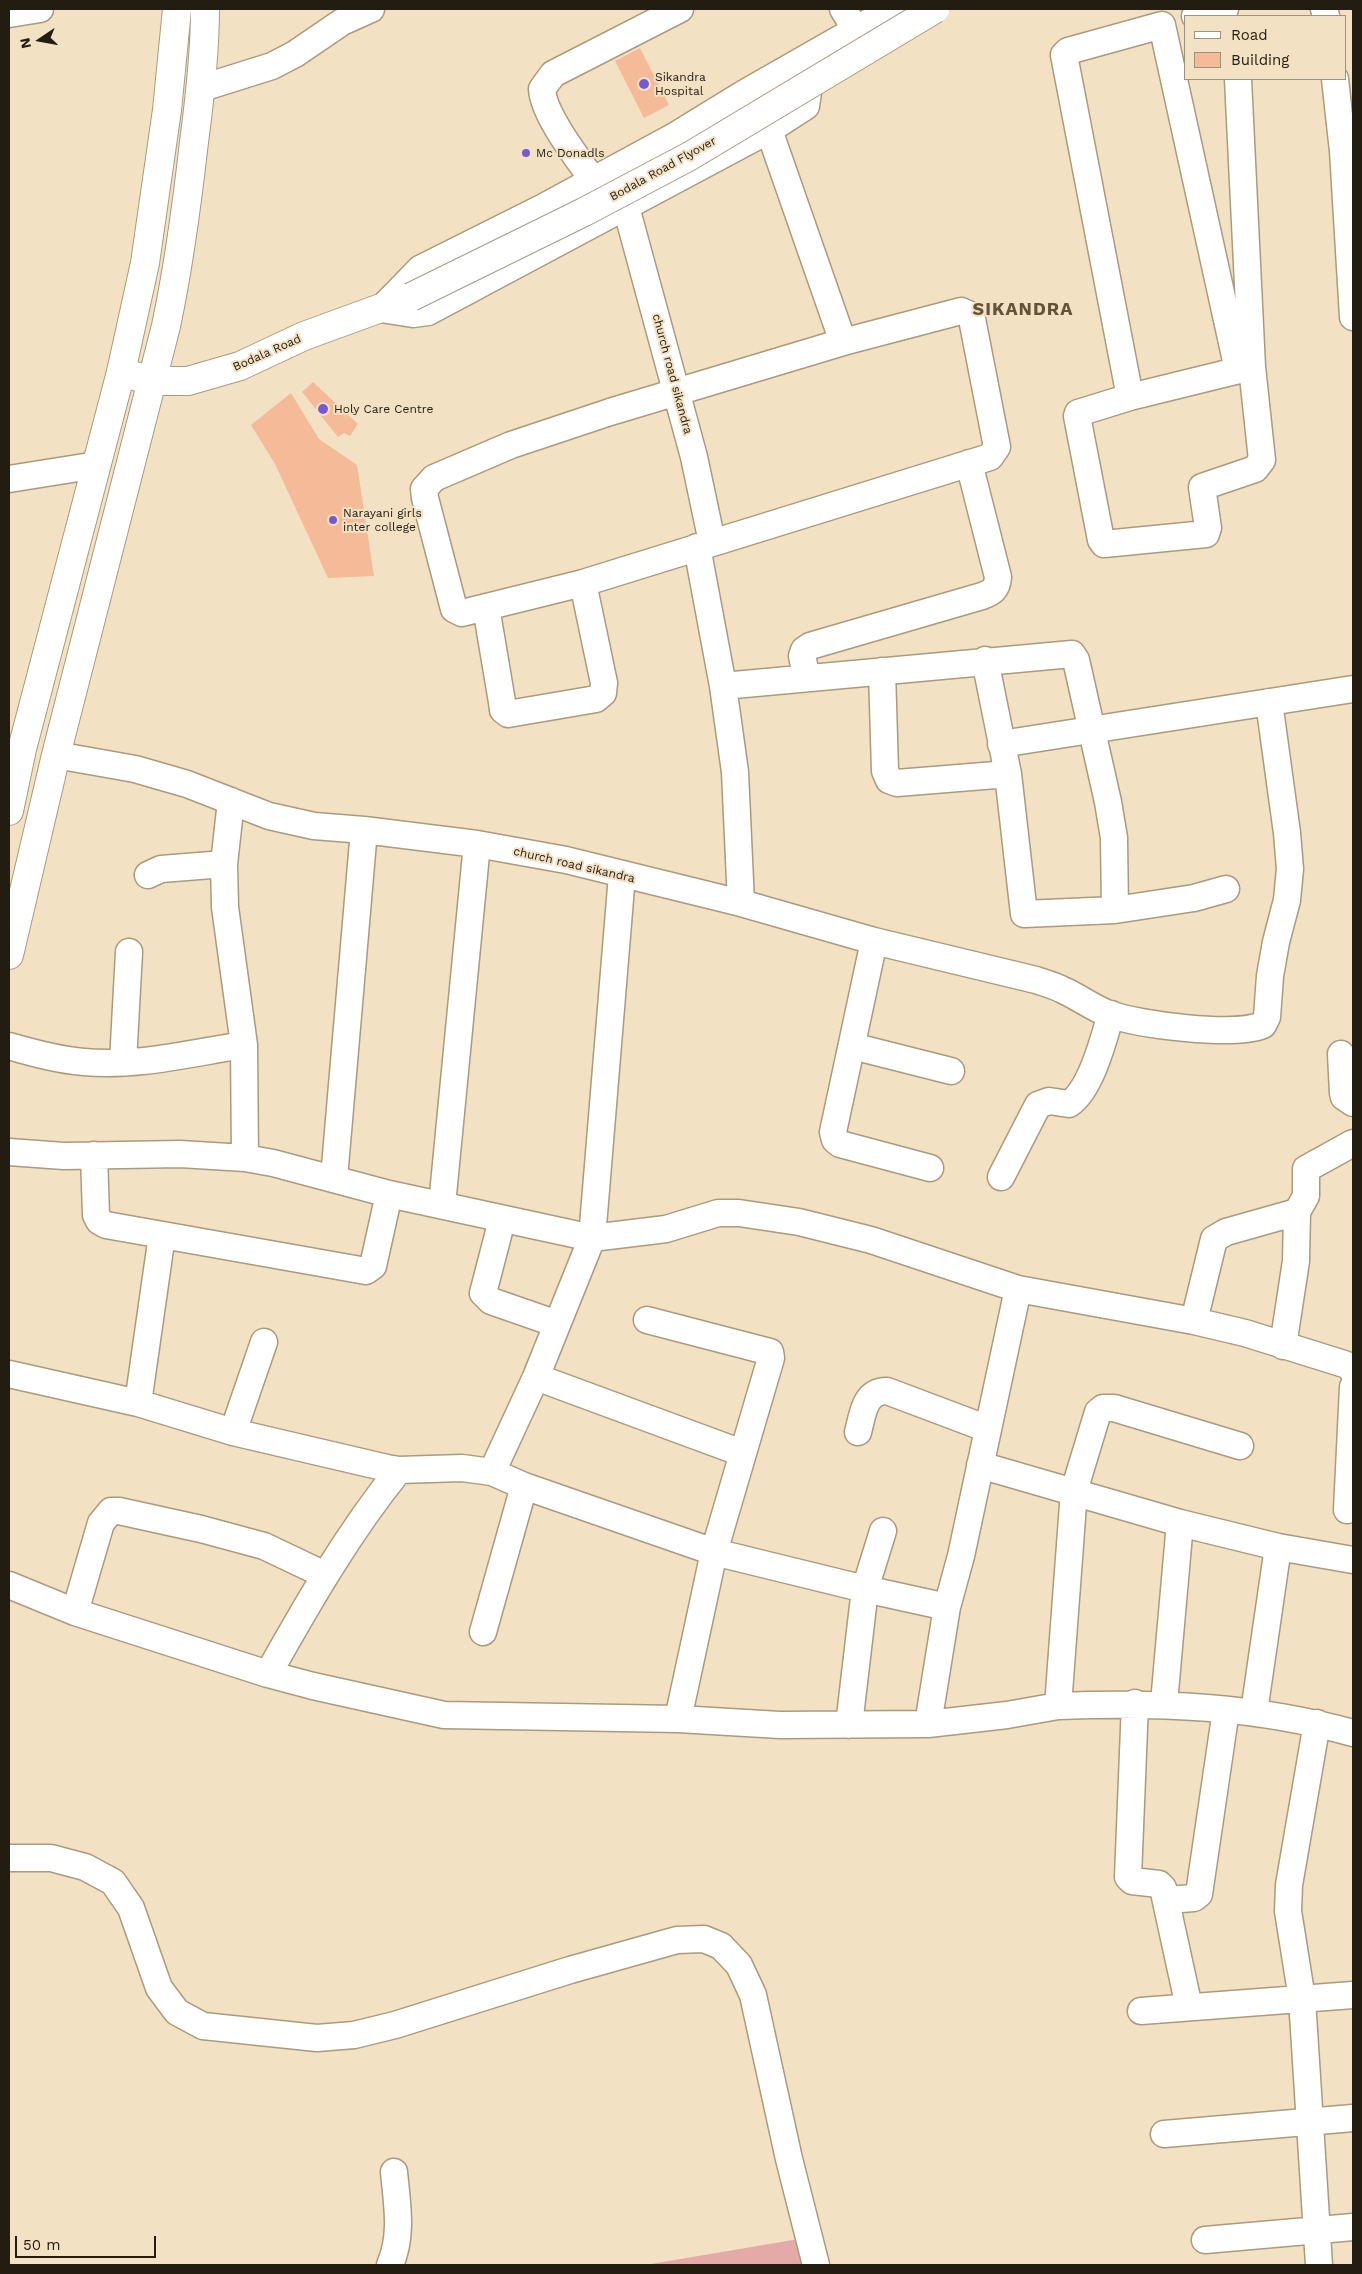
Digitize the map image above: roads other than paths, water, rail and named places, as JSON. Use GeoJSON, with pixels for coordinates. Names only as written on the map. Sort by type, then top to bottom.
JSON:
{"type":"FeatureCollection","features":[{"type":"Feature","properties":{"kind":"main road"},"geometry":{"type":"LineString","coordinates":[[9,811],[16,750],[97,465],[121,372],[145,263],[167,110],[177,9]]}},
{"type":"Feature","properties":{"kind":"main road"},"geometry":{"type":"LineString","coordinates":[[9,955],[56,755],[152,381],[180,260],[202,88],[206,9]]}},
{"type":"Feature","properties":{"kind":"main road","name":"Bodala Road Flyover"},"geometry":{"type":"LineString","coordinates":[[381,309],[410,297],[584,212],[690,156],[935,9]]}},
{"type":"Feature","properties":{"kind":"main road","name":"Bodala Road"},"geometry":{"type":"LineString","coordinates":[[121,372],[152,381],[188,381],[240,366],[304,336],[381,309]]}},
{"type":"Feature","properties":{"kind":"street"},"geometry":{"type":"LineString","coordinates":[[9,14],[40,9]]}},
{"type":"Feature","properties":{"kind":"street"},"geometry":{"type":"LineString","coordinates":[[202,88],[272,66],[295,54],[342,22],[371,9]]}},
{"type":"Feature","properties":{"kind":"street"},"geometry":{"type":"LineString","coordinates":[[593,180],[559,130],[542,97],[542,89],[554,74],[680,9]]}},
{"type":"Feature","properties":{"kind":"street"},"geometry":{"type":"LineString","coordinates":[[381,309],[420,269],[673,137],[807,57],[849,19],[892,9]]}},
{"type":"Feature","properties":{"kind":"street"},"geometry":{"type":"LineString","coordinates":[[1199,15],[1225,9]]}},
{"type":"Feature","properties":{"kind":"street"},"geometry":{"type":"LineString","coordinates":[[1130,397],[1064,55],[1068,51],[1174,22],[1184,71]]}},
{"type":"Feature","properties":{"kind":"street"},"geometry":{"type":"LineString","coordinates":[[381,309],[413,314],[428,312],[769,130],[806,106],[810,79],[807,57]]}},
{"type":"Feature","properties":{"kind":"street"},"geometry":{"type":"LineString","coordinates":[[1186,80],[1245,369],[1262,460],[1255,470],[1202,487],[1208,532],[1202,535],[1109,545],[1101,540],[1077,416],[1081,412],[1130,397],[1245,369]]}},
{"type":"Feature","properties":{"kind":"street"},"geometry":{"type":"LineString","coordinates":[[1238,80],[1245,369]]}},
{"type":"Feature","properties":{"kind":"street"},"geometry":{"type":"LineString","coordinates":[[1335,80],[1344,151],[1353,317]]}},
{"type":"Feature","properties":{"kind":"street"},"geometry":{"type":"LineString","coordinates":[[743,94],[769,130],[842,342]]}},
{"type":"Feature","properties":{"kind":"street","name":"church road sikandra"},"geometry":{"type":"LineString","coordinates":[[56,755],[135,769],[187,784],[269,816],[314,826],[478,844],[566,860],[741,903],[736,772],[723,686],[694,457],[626,207]]}},
{"type":"Feature","properties":{"kind":"street"},"geometry":{"type":"LineString","coordinates":[[961,311],[970,315],[997,447],[990,457],[583,583],[462,613],[454,609],[425,498],[424,489],[428,482],[512,445],[676,393],[842,342],[961,311]]}},
{"type":"Feature","properties":{"kind":"street"},"geometry":{"type":"LineString","coordinates":[[807,678],[802,656],[804,650],[810,646],[992,593],[997,587],[998,577],[969,463]]}},
{"type":"Feature","properties":{"kind":"street"},"geometry":{"type":"LineString","coordinates":[[9,479],[97,465]]}},
{"type":"Feature","properties":{"kind":"street"},"geometry":{"type":"LineString","coordinates":[[486,607],[503,710],[508,714],[596,700],[603,693],[604,683],[583,583]]}},
{"type":"Feature","properties":{"kind":"street"},"geometry":{"type":"LineString","coordinates":[[723,686],[985,660],[1072,654],[1076,660],[1114,838],[1115,910]]}},
{"type":"Feature","properties":{"kind":"street"},"geometry":{"type":"LineString","coordinates":[[985,660],[1008,774],[1024,914],[1115,910],[1194,898],[1226,889]]}},
{"type":"Feature","properties":{"kind":"street"},"geometry":{"type":"LineString","coordinates":[[882,671],[885,771],[888,780],[897,783],[1008,774]]}},
{"type":"Feature","properties":{"kind":"street"},"geometry":{"type":"LineString","coordinates":[[1001,744],[1353,689]]}},
{"type":"Feature","properties":{"kind":"street"},"geometry":{"type":"LineString","coordinates":[[741,903],[874,941],[1036,980],[1062,989],[1092,1007],[1110,1014],[1155,1023],[1223,1030],[1253,1029],[1263,1025],[1267,1017],[1270,976],[1276,942],[1287,900],[1290,869],[1287,833],[1269,702]]}},
{"type":"Feature","properties":{"kind":"street"},"geometry":{"type":"LineString","coordinates":[[231,801],[224,864],[225,907],[244,1045],[245,1158]]}},
{"type":"Feature","properties":{"kind":"street"},"geometry":{"type":"LineString","coordinates":[[334,1178],[364,830]]}},
{"type":"Feature","properties":{"kind":"street"},"geometry":{"type":"LineString","coordinates":[[442,1205],[478,844]]}},
{"type":"Feature","properties":{"kind":"street"},"geometry":{"type":"LineString","coordinates":[[148,875],[161,869],[224,864]]}},
{"type":"Feature","properties":{"kind":"street"},"geometry":{"type":"LineString","coordinates":[[492,1472],[536,1377],[592,1238],[622,875]]}},
{"type":"Feature","properties":{"kind":"street"},"geometry":{"type":"LineString","coordinates":[[874,941],[833,1132],[835,1140],[840,1144],[930,1168]]}},
{"type":"Feature","properties":{"kind":"street"},"geometry":{"type":"LineString","coordinates":[[123,1062],[129,952]]}},
{"type":"Feature","properties":{"kind":"street"},"geometry":{"type":"LineString","coordinates":[[1001,1177],[1038,1105],[1049,1101],[1069,1104],[1077,1095],[1090,1074],[1100,1052],[1110,1014]]}},
{"type":"Feature","properties":{"kind":"street"},"geometry":{"type":"LineString","coordinates":[[9,1046],[60,1059],[84,1062],[123,1062],[244,1045]]}},
{"type":"Feature","properties":{"kind":"street"},"geometry":{"type":"LineString","coordinates":[[852,1046],[951,1071]]}},
{"type":"Feature","properties":{"kind":"street"},"geometry":{"type":"LineString","coordinates":[[1341,1054],[1343,1093],[1344,1097],[1353,1103]]}},
{"type":"Feature","properties":{"kind":"street"},"geometry":{"type":"LineString","coordinates":[[1283,1346],[1296,1261],[1297,1212],[1306,1194],[1306,1169],[1353,1143]]}},
{"type":"Feature","properties":{"kind":"street"},"geometry":{"type":"LineString","coordinates":[[9,1152],[22,1155],[180,1154],[245,1158],[334,1178],[389,1194],[592,1238],[657,1231],[718,1213],[739,1213],[799,1222],[871,1240],[1018,1289],[1194,1321],[1245,1333],[1344,1364],[1352,1367],[1353,1372]]}},
{"type":"Feature","properties":{"kind":"street"},"geometry":{"type":"LineString","coordinates":[[94,1155],[96,1215],[99,1221],[106,1225],[369,1270],[373,1266],[389,1194]]}},
{"type":"Feature","properties":{"kind":"street"},"geometry":{"type":"LineString","coordinates":[[1194,1321],[1214,1239],[1226,1232],[1297,1212]]}},
{"type":"Feature","properties":{"kind":"street"},"geometry":{"type":"LineString","coordinates":[[502,1220],[483,1293],[491,1301],[557,1324]]}},
{"type":"Feature","properties":{"kind":"street"},"geometry":{"type":"LineString","coordinates":[[138,1403],[162,1235]]}},
{"type":"Feature","properties":{"kind":"street"},"geometry":{"type":"LineString","coordinates":[[928,1724],[947,1607],[961,1556],[1018,1289]]}},
{"type":"Feature","properties":{"kind":"street"},"geometry":{"type":"LineString","coordinates":[[647,1320],[770,1352],[771,1358],[714,1552],[678,1719]]}},
{"type":"Feature","properties":{"kind":"street"},"geometry":{"type":"LineString","coordinates":[[232,1432],[264,1342]]}},
{"type":"Feature","properties":{"kind":"street"},"geometry":{"type":"LineString","coordinates":[[9,1374],[138,1403],[232,1432],[399,1470],[462,1468],[492,1472],[524,1486],[714,1552],[947,1607]]}},
{"type":"Feature","properties":{"kind":"street"},"geometry":{"type":"LineString","coordinates":[[536,1377],[742,1453]]}},
{"type":"Feature","properties":{"kind":"street"},"geometry":{"type":"LineString","coordinates":[[1347,1510],[1353,1387]]}},
{"type":"Feature","properties":{"kind":"street"},"geometry":{"type":"LineString","coordinates":[[858,1432],[870,1395],[878,1391],[887,1391],[988,1429]]}},
{"type":"Feature","properties":{"kind":"street"},"geometry":{"type":"LineString","coordinates":[[1058,1706],[1074,1491],[1098,1412],[1103,1408],[1114,1408],[1240,1446]]}},
{"type":"Feature","properties":{"kind":"street"},"geometry":{"type":"LineString","coordinates":[[980,1465],[1180,1523],[1278,1547],[1353,1560]]}},
{"type":"Feature","properties":{"kind":"street"},"geometry":{"type":"LineString","coordinates":[[268,1674],[325,1575],[373,1502],[399,1470]]}},
{"type":"Feature","properties":{"kind":"street"},"geometry":{"type":"LineString","coordinates":[[483,1632],[524,1486]]}},
{"type":"Feature","properties":{"kind":"street"},"geometry":{"type":"LineString","coordinates":[[75,1612],[101,1523],[111,1511],[119,1511],[201,1529],[264,1546],[325,1575]]}},
{"type":"Feature","properties":{"kind":"street"},"geometry":{"type":"LineString","coordinates":[[1164,1703],[1180,1523]]}},
{"type":"Feature","properties":{"kind":"street"},"geometry":{"type":"LineString","coordinates":[[848,1725],[865,1589],[883,1531]]}},
{"type":"Feature","properties":{"kind":"street"},"geometry":{"type":"LineString","coordinates":[[1254,1712],[1278,1547]]}},
{"type":"Feature","properties":{"kind":"street"},"geometry":{"type":"LineString","coordinates":[[9,1585],[75,1612],[268,1674],[444,1715],[678,1719],[780,1725],[928,1724],[1007,1715],[1058,1706],[1164,1703],[1254,1712],[1353,1730]]}},
{"type":"Feature","properties":{"kind":"street"},"geometry":{"type":"LineString","coordinates":[[1135,1703],[1128,1877],[1132,1881],[1162,1886],[1167,1900],[1189,2007]]}},
{"type":"Feature","properties":{"kind":"street"},"geometry":{"type":"LineString","coordinates":[[1167,1900],[1194,1898],[1199,1894],[1226,1710]]}},
{"type":"Feature","properties":{"kind":"street"},"geometry":{"type":"LineString","coordinates":[[1318,1723],[1289,1885],[1288,1912],[1302,1998],[1319,2265]]}},
{"type":"Feature","properties":{"kind":"street"},"geometry":{"type":"LineString","coordinates":[[9,1858],[51,1858],[85,1867],[113,1882],[131,1908],[159,1988],[177,2012],[203,2026],[317,2038],[354,2035],[395,2025],[570,1970],[677,1940],[704,1939],[722,1946],[739,1965],[753,1995],[789,2160],[816,2265]]}},
{"type":"Feature","properties":{"kind":"street"},"geometry":{"type":"LineString","coordinates":[[1141,2011],[1353,1995]]}},
{"type":"Feature","properties":{"kind":"street"},"geometry":{"type":"LineString","coordinates":[[1164,2134],[1310,2120],[1353,2118]]}},
{"type":"Feature","properties":{"kind":"street"},"geometry":{"type":"LineString","coordinates":[[390,2265],[397,2249],[399,2230],[394,2172]]}},
{"type":"Feature","properties":{"kind":"street"},"geometry":{"type":"LineString","coordinates":[[1205,2240],[1353,2227]]}},
{"type":"Feature","properties":{"kind":"place","name":"Sikandra Hospital"},"geometry":{"type":"Point","coordinates":[644,84]}},
{"type":"Feature","properties":{"kind":"place","name":"Mc Donadls"},"geometry":{"type":"Point","coordinates":[526,153]}},
{"type":"Feature","properties":{"kind":"place","name":"Holy Care Centre"},"geometry":{"type":"Point","coordinates":[323,409]}},
{"type":"Feature","properties":{"kind":"place","name":"Narayani girls inter college"},"geometry":{"type":"Point","coordinates":[333,520]}},
{"type":"Feature","properties":{"kind":"district","name":"SIKANDRA"},"geometry":{"type":"Point","coordinates":[1023,310]}}]}
